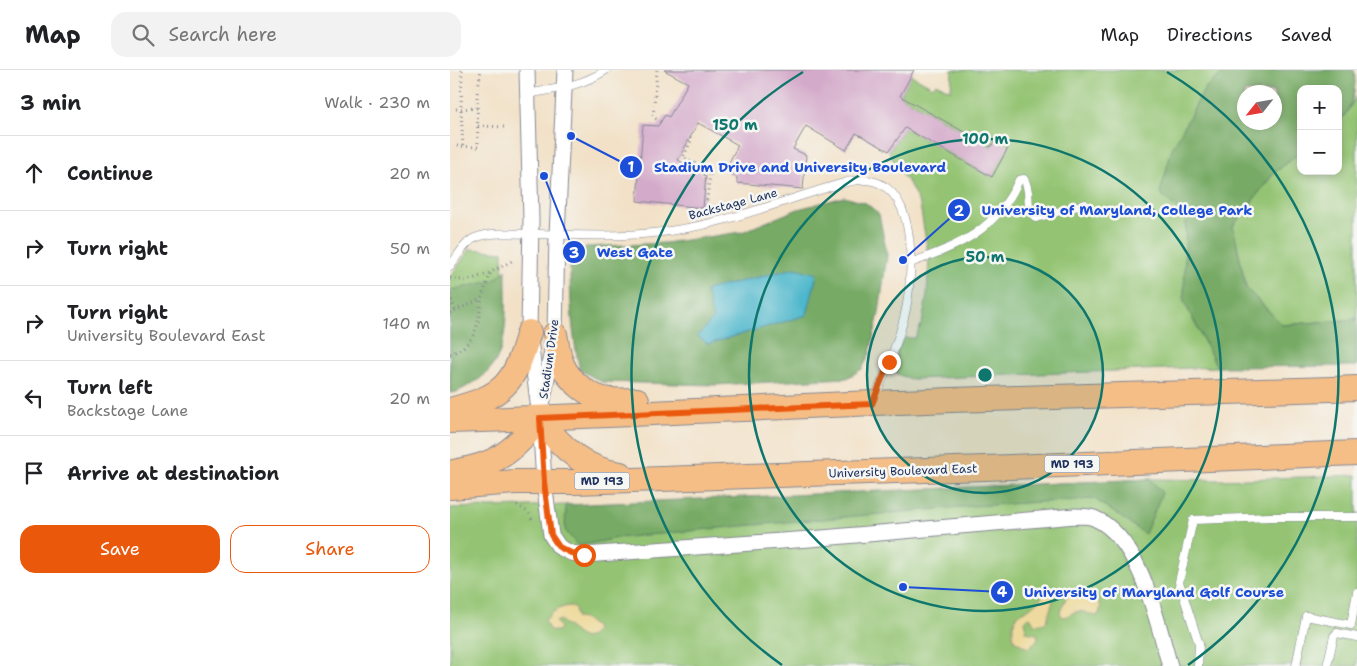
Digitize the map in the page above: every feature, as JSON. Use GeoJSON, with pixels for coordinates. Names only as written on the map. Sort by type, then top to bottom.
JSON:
{"type":"FeatureCollection","features":[{"type":"Feature","properties":{"kind":"main road"},"geometry":{"type":"LineString","coordinates":[[450,410],[487,399],[496,394],[508,382],[522,357],[528,332]]}},
{"type":"Feature","properties":{"kind":"main road"},"geometry":{"type":"LineString","coordinates":[[555,334],[562,364],[567,373],[591,394],[608,400],[728,397],[762,408]]}},
{"type":"Feature","properties":{"kind":"main road"},"geometry":{"type":"LineString","coordinates":[[450,421],[762,408],[1357,388]]}},
{"type":"Feature","properties":{"kind":"main road"},"geometry":{"type":"LineString","coordinates":[[450,473],[485,464],[496,459],[521,440],[540,418]]}},
{"type":"Feature","properties":{"kind":"main road"},"geometry":{"type":"LineString","coordinates":[[540,418],[549,432],[564,448],[588,464],[616,474],[660,478]]}},
{"type":"Feature","properties":{"kind":"main road","name":"University Boulevard East"},"geometry":{"type":"LineString","coordinates":[[450,487],[1357,453]]}},
{"type":"Feature","properties":{"kind":"street","name":"Stadium Drive"},"geometry":{"type":"LineString","coordinates":[[527,70],[531,234],[528,332],[540,418]]}},
{"type":"Feature","properties":{"kind":"street","name":"Stadium Drive"},"geometry":{"type":"LineString","coordinates":[[540,418],[555,334],[557,234],[565,70]]}},
{"type":"Feature","properties":{"kind":"street"},"geometry":{"type":"LineString","coordinates":[[540,418],[544,482],[551,535],[559,547],[571,553],[584,555],[810,539],[1075,516],[1093,518],[1114,532],[1131,556],[1147,592],[1170,666]]}},
{"type":"Feature","properties":{"kind":"lane"},"geometry":{"type":"LineString","coordinates":[[527,94],[564,88],[594,78],[606,70]]}},
{"type":"Feature","properties":{"kind":"lane"},"geometry":{"type":"LineString","coordinates":[[910,263],[940,252],[969,238],[989,224],[1010,199],[1019,180],[1024,179],[1029,188],[1028,206],[1032,215],[1036,218],[1085,204]]}},
{"type":"Feature","properties":{"kind":"lane","name":"Backstage Lane"},"geometry":{"type":"LineString","coordinates":[[450,266],[465,246],[474,238],[509,233],[607,235],[654,233],[704,225],[748,214],[846,182],[868,180],[884,186],[892,193],[903,211],[907,222],[910,243],[908,298],[904,319],[872,404]]}},
{"type":"Feature","properties":{"kind":"lane"},"geometry":{"type":"LineString","coordinates":[[1198,666],[1199,644],[1179,582],[1193,520],[1357,516]]}},
{"type":"Feature","properties":{"kind":"lane"},"geometry":{"type":"LineString","coordinates":[[1296,666],[1306,616],[1351,625],[1357,592]]}},
{"type":"Feature","properties":{"kind":"lane"},"geometry":{"type":"LineString","coordinates":[[1327,666],[1334,636],[1337,633],[1357,637]]}},
{"type":"Feature","properties":{"kind":"path"},"geometry":{"type":"LineString","coordinates":[[462,70],[461,109],[463,147]]}},
{"type":"Feature","properties":{"kind":"path"},"geometry":{"type":"LineString","coordinates":[[457,146],[478,147],[477,94],[481,70]]}},
{"type":"Feature","properties":{"kind":"path"},"geometry":{"type":"LineString","coordinates":[[657,70],[653,117],[661,122]]}},
{"type":"Feature","properties":{"kind":"path"},"geometry":{"type":"LineString","coordinates":[[456,109],[477,108]]}},
{"type":"Feature","properties":{"kind":"path"},"geometry":{"type":"LineString","coordinates":[[478,126],[506,126]]}},
{"type":"Feature","properties":{"kind":"path"},"geometry":{"type":"LineString","coordinates":[[690,138],[692,139],[683,157],[708,171],[710,175],[706,209]]}},
{"type":"Feature","properties":{"kind":"path"},"geometry":{"type":"LineString","coordinates":[[450,278],[466,281],[491,272],[512,261]]}},
{"type":"Feature","properties":{"kind":"path"},"geometry":{"type":"LineString","coordinates":[[450,354],[461,350],[471,339],[479,322],[482,299],[491,272]]}},
{"type":"Feature","properties":{"kind":"path"},"geometry":{"type":"LineString","coordinates":[[450,295],[455,310]]}},
{"type":"Feature","properties":{"kind":"path"},"geometry":{"type":"LineString","coordinates":[[450,313],[482,299]]}},
{"type":"Feature","properties":{"kind":"green space"},"geometry":{"type":"Polygon","coordinates":[[[952,70],[1227,70],[1205,88],[1186,217],[1184,301],[1217,367],[911,379],[897,374],[896,359],[898,350],[905,338],[915,338],[922,323],[927,296],[929,259],[920,205],[910,185],[896,167],[889,151],[905,128],[992,177],[1008,147],[996,139],[991,147],[900,96],[911,75],[933,87],[936,83],[951,91],[952,70]]]}},
{"type":"Feature","properties":{"kind":"green space"},"geometry":{"type":"Polygon","coordinates":[[[1227,70],[1354,70],[1353,98],[1342,118],[1342,85],[1297,85],[1297,155],[1274,173],[1233,226],[1246,288],[1282,325],[1357,319],[1357,366],[1217,367],[1184,301],[1186,217],[1160,193],[1172,149],[1205,88],[1227,70]]]}},
{"type":"Feature","properties":{"kind":"green space"},"geometry":{"type":"Polygon","coordinates":[[[1357,96],[1357,319],[1282,325],[1246,288],[1233,226],[1274,173],[1297,155],[1297,175],[1342,175],[1342,119],[1357,96]]]}},
{"type":"Feature","properties":{"kind":"green space"},"geometry":{"type":"Polygon","coordinates":[[[844,197],[866,203],[879,214],[887,255],[879,313],[870,353],[862,369],[847,378],[714,385],[602,382],[580,370],[572,314],[570,258],[586,247],[665,243],[742,232],[798,209],[844,197]],[[707,290],[714,319],[699,336],[807,315],[707,290]]]}},
{"type":"Feature","properties":{"kind":"green space"},"geometry":{"type":"Polygon","coordinates":[[[470,249],[503,252],[501,329],[450,379],[450,277],[470,249]]]}},
{"type":"Feature","properties":{"kind":"green space"},"geometry":{"type":"Polygon","coordinates":[[[506,270],[506,318],[501,349],[485,375],[460,390],[450,393],[450,290],[493,281],[506,270]]]}},
{"type":"Feature","properties":{"kind":"green space"},"geometry":{"type":"Polygon","coordinates":[[[1357,475],[1357,666],[450,666],[450,508],[608,504],[1150,479],[1219,480],[1357,475]]]}},
{"type":"Feature","properties":{"kind":"green space"},"geometry":{"type":"Polygon","coordinates":[[[1150,479],[1162,493],[1145,534],[1095,499],[972,506],[730,527],[617,538],[578,546],[565,530],[566,505],[1150,479]]]}},
{"type":"Feature","properties":{"kind":"sand"},"geometry":{"type":"Polygon","coordinates":[[[1072,592],[1081,593],[1087,598],[1098,600],[1101,607],[1099,614],[1096,616],[1078,612],[1062,617],[1060,612],[1066,598],[1072,592]]]}},
{"type":"Feature","properties":{"kind":"sand"},"geometry":{"type":"Polygon","coordinates":[[[1049,593],[1054,596],[1047,621],[1041,624],[1034,624],[1029,617],[1025,621],[1025,632],[1037,634],[1038,639],[1028,648],[1015,641],[1013,625],[1017,615],[1030,608],[1044,595],[1049,593]]]}},
{"type":"Feature","properties":{"kind":"sand"},"geometry":{"type":"Polygon","coordinates":[[[572,606],[575,608],[577,618],[585,619],[595,627],[596,631],[592,636],[584,638],[560,620],[556,622],[560,627],[558,631],[552,631],[548,628],[545,621],[550,615],[560,608],[572,606]]]}},
{"type":"Feature","properties":{"kind":"water"},"geometry":{"type":"Polygon","coordinates":[[[795,268],[817,274],[807,315],[708,344],[698,336],[713,319],[706,290],[795,268]]]}},
{"type":"Feature","properties":{"kind":"building"},"geometry":{"type":"Polygon","coordinates":[[[664,70],[914,70],[900,96],[991,147],[996,139],[1009,146],[992,177],[905,128],[889,151],[856,133],[846,150],[806,126],[793,149],[806,155],[803,189],[737,183],[737,178],[725,170],[738,145],[698,123],[678,160],[706,176],[703,208],[637,201],[643,125],[658,126],[665,115],[669,117],[688,83],[664,70]]]}},
{"type":"Feature","properties":{"kind":"place","name":"Stadium Drive and University Boulevard"},"geometry":{"type":"Point","coordinates":[571,136]}},
{"type":"Feature","properties":{"kind":"place","name":"West Gate"},"geometry":{"type":"Point","coordinates":[544,176]}},
{"type":"Feature","properties":{"kind":"place","name":"University of Maryland, College Park"},"geometry":{"type":"Point","coordinates":[903,260]}},
{"type":"Feature","properties":{"kind":"place","name":"University of Maryland Golf Course"},"geometry":{"type":"Point","coordinates":[903,587]}},
{"type":"Feature","properties":{"kind":"route"},"geometry":{"type":"LineString","coordinates":[[584,555],[571,553],[559,547],[551,535],[544,482],[540,418],[872,404],[889,362]]}}]}
